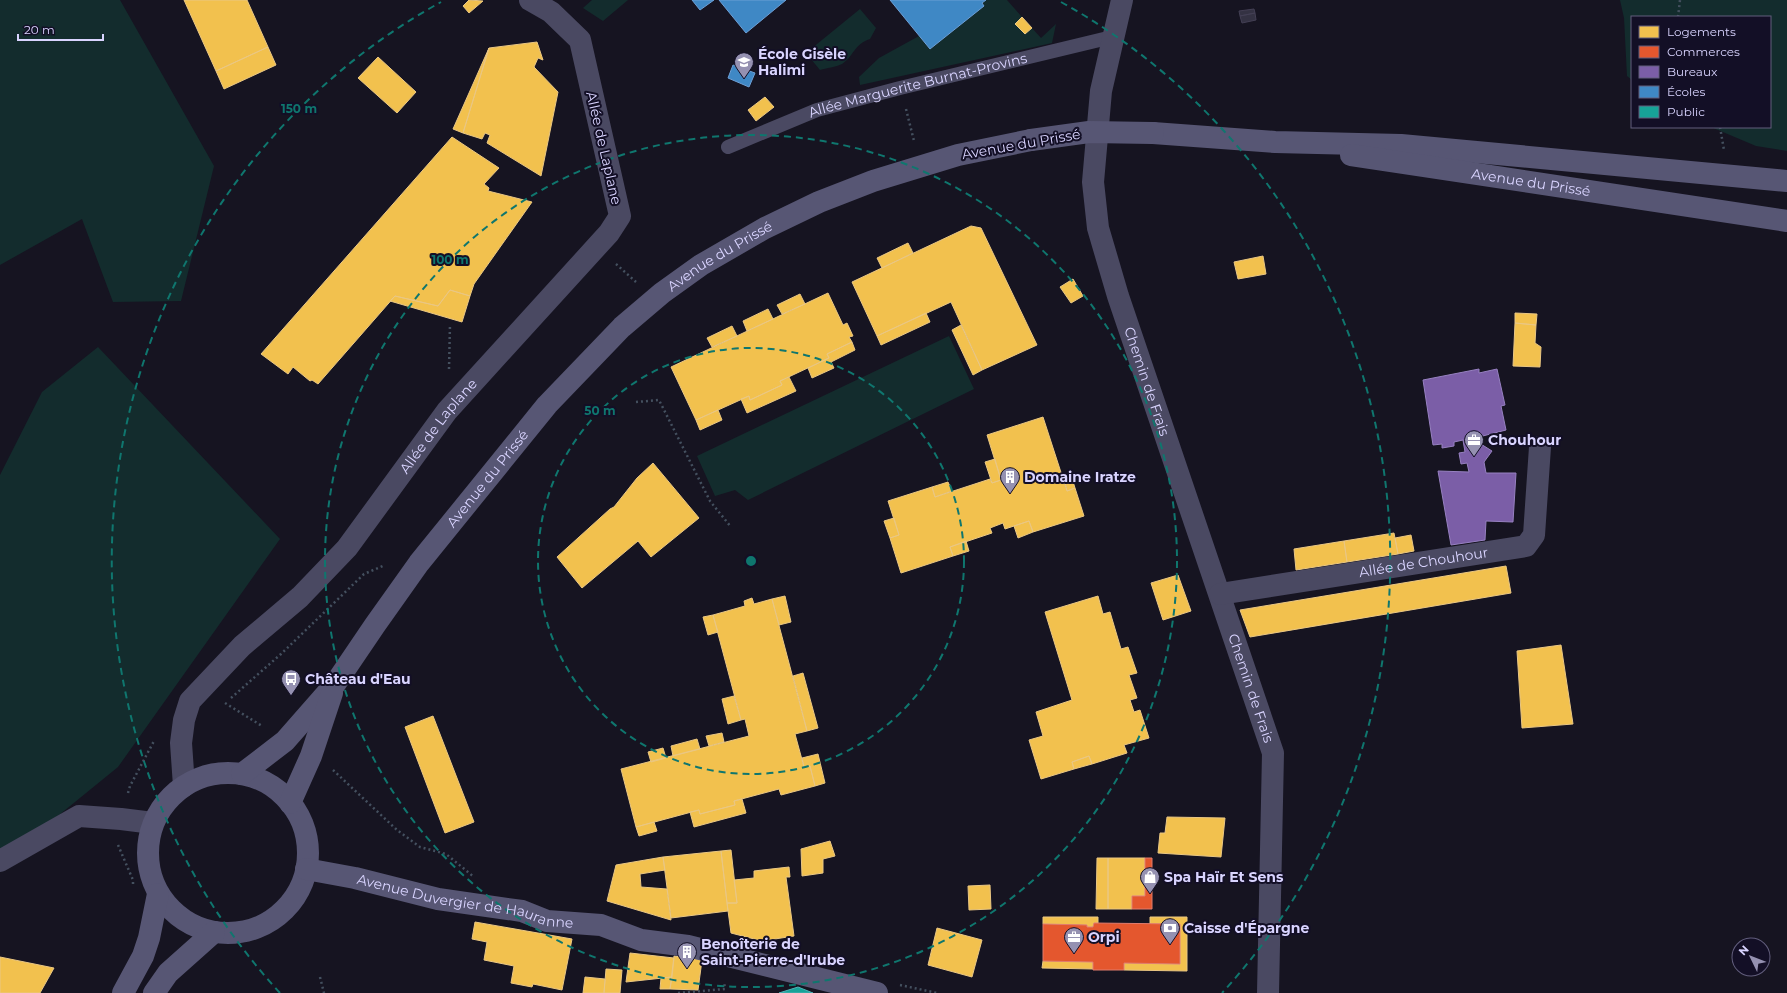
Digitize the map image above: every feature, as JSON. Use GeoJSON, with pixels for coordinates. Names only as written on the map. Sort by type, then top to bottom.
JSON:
{"type":"FeatureCollection","features":[{"type":"Feature","properties":{"kind":"main road","name":"Avenue du Prissé"},"geometry":{"type":"LineString","coordinates":[[242,774],[285,742],[335,684],[419,563],[547,405],[622,327],[662,293],[701,265],[758,232],[819,202],[873,181],[958,155],[1031,140],[1089,132],[1153,133],[1275,142],[1401,145],[1787,181]]}},
{"type":"Feature","properties":{"kind":"main road","name":"Avenue du Prissé"},"geometry":{"type":"LineString","coordinates":[[1275,142],[1397,163],[1787,221]]}},
{"type":"Feature","properties":{"kind":"main road","name":"Avenue du Prissé"},"geometry":{"type":"LineString","coordinates":[[290,803],[311,756],[335,684]]}},
{"type":"Feature","properties":{"kind":"main road"},"geometry":{"type":"LineString","coordinates":[[222,774],[242,774],[260,780],[276,790],[290,803],[302,824],[308,846],[306,869],[297,892],[282,912],[268,922],[238,933],[214,932],[192,926],[173,912],[158,894],[149,872],[148,847],[153,823],[166,802],[184,786],[202,777],[222,774]]}},
{"type":"Feature","properties":{"kind":"main road","name":"Avenue Duvergier de Hauranne"},"geometry":{"type":"LineString","coordinates":[[306,869],[355,878],[438,899],[522,911],[547,921],[601,925],[641,940],[688,946],[877,993]]}},
{"type":"Feature","properties":{"kind":"main road"},"geometry":{"type":"LineString","coordinates":[[123,993],[143,956],[149,938],[158,894]]}},
{"type":"Feature","properties":{"kind":"main road"},"geometry":{"type":"LineString","coordinates":[[154,993],[168,973],[214,932]]}},
{"type":"Feature","properties":{"kind":"street","name":"Allée de Laplane"},"geometry":{"type":"LineString","coordinates":[[184,786],[180,743],[184,720],[190,701],[242,646],[300,597],[347,548],[447,411],[609,233],[620,216],[580,40],[551,12],[530,0]]}},
{"type":"Feature","properties":{"kind":"street","name":"Chemin de Frais"},"geometry":{"type":"LineString","coordinates":[[1122,0],[1112,37],[1101,91],[1093,175],[1098,228],[1118,296],[1273,753],[1268,993]]}},
{"type":"Feature","properties":{"kind":"street","name":"Allée de Chouhour"},"geometry":{"type":"LineString","coordinates":[[1220,594],[1526,546],[1534,535],[1540,447]]}},
{"type":"Feature","properties":{"kind":"street"},"geometry":{"type":"LineString","coordinates":[[0,861],[79,816],[153,823]]}},
{"type":"Feature","properties":{"kind":"lane","name":"Allée Marguerite Burnat-Provins"},"geometry":{"type":"LineString","coordinates":[[728,147],[817,110],[900,88],[1112,37]]}},
{"type":"Feature","properties":{"kind":"path"},"geometry":{"type":"LineString","coordinates":[[1678,16],[1680,0]]}},
{"type":"Feature","properties":{"kind":"path"},"geometry":{"type":"LineString","coordinates":[[900,88],[916,146]]}},
{"type":"Feature","properties":{"kind":"path"},"geometry":{"type":"LineString","coordinates":[[1720,128],[1724,151]]}},
{"type":"Feature","properties":{"kind":"path"},"geometry":{"type":"LineString","coordinates":[[628,276],[638,284]]}},
{"type":"Feature","properties":{"kind":"path"},"geometry":{"type":"LineString","coordinates":[[449,374],[450,324]]}},
{"type":"Feature","properties":{"kind":"path"},"geometry":{"type":"LineString","coordinates":[[636,402],[659,400],[710,501],[731,527]]}},
{"type":"Feature","properties":{"kind":"path"},"geometry":{"type":"LineString","coordinates":[[225,703],[263,727]]}},
{"type":"Feature","properties":{"kind":"path"},"geometry":{"type":"LineString","coordinates":[[320,977],[324,993]]}},
{"type":"Feature","properties":{"kind":"path"},"geometry":{"type":"LineString","coordinates":[[678,993],[725,989],[724,983]]}},
{"type":"Feature","properties":{"kind":"green space"},"geometry":{"type":"Polygon","coordinates":[[[0,0],[120,0],[214,166],[181,301],[113,302],[82,219],[0,265],[0,0]]]}},
{"type":"Feature","properties":{"kind":"green space"},"geometry":{"type":"Polygon","coordinates":[[[592,0],[628,0],[603,21],[583,8],[592,0]]]}},
{"type":"Feature","properties":{"kind":"green space"},"geometry":{"type":"Polygon","coordinates":[[[986,0],[1007,0],[1022,17],[1016,24],[1025,34],[1032,28],[1041,38],[1056,24],[1052,43],[860,85],[859,77],[879,58],[919,36],[930,49],[984,6],[982,3],[986,0]]]}},
{"type":"Feature","properties":{"kind":"green space"},"geometry":{"type":"Polygon","coordinates":[[[1620,0],[1787,0],[1787,151],[1756,146],[1713,128],[1771,128],[1771,16],[1631,16],[1631,79],[1627,76],[1624,18],[1620,0]]]}},
{"type":"Feature","properties":{"kind":"green space"},"geometry":{"type":"Polygon","coordinates":[[[860,9],[876,28],[870,39],[857,47],[842,64],[820,70],[806,53],[860,9]]]}},
{"type":"Feature","properties":{"kind":"green space"},"geometry":{"type":"Polygon","coordinates":[[[949,336],[974,389],[748,500],[735,490],[715,496],[697,456],[949,336]]]}},
{"type":"Feature","properties":{"kind":"green space"},"geometry":{"type":"Polygon","coordinates":[[[98,347],[280,539],[118,767],[0,863],[0,475],[42,392],[98,347]]]}},
{"type":"Feature","properties":{"kind":"building: Logements"},"geometry":{"type":"Polygon","coordinates":[[[184,0],[247,0],[268,47],[216,71],[184,0]]]}},
{"type":"Feature","properties":{"kind":"building: Logements"},"geometry":{"type":"Polygon","coordinates":[[[469,0],[483,1],[469,13],[463,6],[469,0]]]}},
{"type":"Feature","properties":{"kind":"building: Logements"},"geometry":{"type":"Polygon","coordinates":[[[1022,17],[1032,28],[1025,34],[1015,24],[1022,17]]]}},
{"type":"Feature","properties":{"kind":"building: Logements"},"geometry":{"type":"Polygon","coordinates":[[[537,42],[543,60],[538,58],[534,67],[558,92],[541,176],[487,143],[490,135],[485,133],[482,139],[463,133],[489,48],[537,42]]]}},
{"type":"Feature","properties":{"kind":"building: Logements"},"geometry":{"type":"Polygon","coordinates":[[[268,47],[276,65],[224,89],[216,71],[268,47]]]}},
{"type":"Feature","properties":{"kind":"building: Logements"},"geometry":{"type":"Polygon","coordinates":[[[489,48],[463,133],[453,129],[489,48]]]}},
{"type":"Feature","properties":{"kind":"building: Logements"},"geometry":{"type":"Polygon","coordinates":[[[378,57],[416,92],[397,113],[358,78],[378,57]]]}},
{"type":"Feature","properties":{"kind":"building: Logements"},"geometry":{"type":"Polygon","coordinates":[[[765,97],[774,107],[756,121],[748,110],[765,97]]]}},
{"type":"Feature","properties":{"kind":"building: Logements"},"geometry":{"type":"Polygon","coordinates":[[[452,137],[499,168],[484,184],[489,188],[488,191],[532,202],[474,284],[470,296],[450,290],[438,306],[395,296],[318,384],[312,380],[310,381],[293,367],[288,374],[261,354],[452,137]]]}},
{"type":"Feature","properties":{"kind":"building: Logements"},"geometry":{"type":"Polygon","coordinates":[[[971,226],[981,228],[1037,345],[982,370],[951,302],[877,336],[852,282],[971,226]]]}},
{"type":"Feature","properties":{"kind":"building: Logements"},"geometry":{"type":"Polygon","coordinates":[[[908,243],[913,253],[882,268],[877,258],[908,243]]]}},
{"type":"Feature","properties":{"kind":"building: Logements"},"geometry":{"type":"Polygon","coordinates":[[[1263,256],[1266,274],[1238,279],[1234,262],[1263,256]]]}},
{"type":"Feature","properties":{"kind":"building: Logements"},"geometry":{"type":"Polygon","coordinates":[[[1073,279],[1083,296],[1071,303],[1060,287],[1073,279]]]}},
{"type":"Feature","properties":{"kind":"building: Logements"},"geometry":{"type":"Polygon","coordinates":[[[450,290],[470,296],[462,322],[390,301],[395,296],[438,306],[450,290]]]}},
{"type":"Feature","properties":{"kind":"building: Logements"},"geometry":{"type":"Polygon","coordinates":[[[828,293],[843,325],[847,323],[853,336],[849,337],[852,342],[827,354],[829,358],[780,381],[782,385],[750,400],[749,396],[696,420],[671,367],[828,293]]]}},
{"type":"Feature","properties":{"kind":"building: Logements"},"geometry":{"type":"Polygon","coordinates":[[[800,294],[805,304],[782,314],[777,305],[800,294]]]}},
{"type":"Feature","properties":{"kind":"building: Logements"},"geometry":{"type":"Polygon","coordinates":[[[768,309],[773,319],[747,331],[743,321],[768,309]]]}},
{"type":"Feature","properties":{"kind":"building: Logements"},"geometry":{"type":"Polygon","coordinates":[[[926,313],[930,322],[881,345],[877,336],[926,313]]]}},
{"type":"Feature","properties":{"kind":"building: Logements"},"geometry":{"type":"Polygon","coordinates":[[[1515,313],[1537,314],[1536,325],[1515,323],[1515,313]]]}},
{"type":"Feature","properties":{"kind":"building: Logements"},"geometry":{"type":"Polygon","coordinates":[[[1515,323],[1536,325],[1535,343],[1541,347],[1540,367],[1513,366],[1515,323]]]}},
{"type":"Feature","properties":{"kind":"building: Logements"},"geometry":{"type":"Polygon","coordinates":[[[961,325],[982,370],[973,375],[952,330],[961,325]]]}},
{"type":"Feature","properties":{"kind":"building: Logements"},"geometry":{"type":"Polygon","coordinates":[[[732,326],[737,336],[712,347],[707,338],[732,326]]]}},
{"type":"Feature","properties":{"kind":"building: Logements"},"geometry":{"type":"Polygon","coordinates":[[[852,342],[855,350],[831,362],[834,368],[812,378],[808,368],[829,358],[827,354],[852,342]]]}},
{"type":"Feature","properties":{"kind":"building: Logements"},"geometry":{"type":"Polygon","coordinates":[[[789,377],[796,391],[747,413],[741,399],[749,396],[750,400],[782,385],[780,381],[789,377]]]}},
{"type":"Feature","properties":{"kind":"building: Logements"},"geometry":{"type":"Polygon","coordinates":[[[718,410],[722,420],[700,430],[696,420],[718,410]]]}},
{"type":"Feature","properties":{"kind":"building: Logements","name":"Domaine Iratze"},"geometry":{"type":"Polygon","coordinates":[[[1043,417],[1067,491],[1075,488],[1084,516],[1033,532],[1029,521],[1005,529],[1003,523],[990,528],[992,533],[950,547],[953,556],[901,573],[890,538],[899,535],[888,501],[932,487],[935,497],[990,479],[992,483],[1001,480],[987,435],[1043,417]]]}},
{"type":"Feature","properties":{"kind":"building: Logements"},"geometry":{"type":"Polygon","coordinates":[[[995,459],[1001,480],[992,483],[985,462],[995,459]]]}},
{"type":"Feature","properties":{"kind":"building: Logements"},"geometry":{"type":"Polygon","coordinates":[[[653,463],[699,518],[651,557],[638,541],[582,588],[557,557],[614,507],[637,478],[653,463]]]}},
{"type":"Feature","properties":{"kind":"building: Logements"},"geometry":{"type":"Polygon","coordinates":[[[1071,475],[1075,488],[1067,491],[1064,478],[1071,475]]]}},
{"type":"Feature","properties":{"kind":"building: Logements"},"geometry":{"type":"Polygon","coordinates":[[[948,482],[952,491],[935,497],[932,487],[948,482]]]}},
{"type":"Feature","properties":{"kind":"building: Logements"},"geometry":{"type":"Polygon","coordinates":[[[894,518],[899,535],[890,538],[884,521],[894,518]]]}},
{"type":"Feature","properties":{"kind":"building: Logements"},"geometry":{"type":"Polygon","coordinates":[[[1029,521],[1033,532],[1018,538],[1014,526],[1029,521]]]}},
{"type":"Feature","properties":{"kind":"building: Logements"},"geometry":{"type":"Polygon","coordinates":[[[1394,533],[1398,554],[1347,562],[1344,541],[1394,533]]]}},
{"type":"Feature","properties":{"kind":"building: Logements"},"geometry":{"type":"Polygon","coordinates":[[[1411,535],[1414,551],[1398,554],[1395,538],[1411,535]]]}},
{"type":"Feature","properties":{"kind":"building: Logements"},"geometry":{"type":"Polygon","coordinates":[[[966,541],[969,551],[953,556],[950,547],[966,541]]]}},
{"type":"Feature","properties":{"kind":"building: Logements"},"geometry":{"type":"Polygon","coordinates":[[[1344,541],[1347,562],[1296,570],[1294,549],[1344,541]]]}},
{"type":"Feature","properties":{"kind":"building: Logements"},"geometry":{"type":"Polygon","coordinates":[[[1506,566],[1511,593],[1250,637],[1240,610],[1506,566]]]}},
{"type":"Feature","properties":{"kind":"building: Logements"},"geometry":{"type":"Polygon","coordinates":[[[1178,575],[1191,611],[1163,620],[1151,583],[1178,575]]]}},
{"type":"Feature","properties":{"kind":"building: Logements"},"geometry":{"type":"Polygon","coordinates":[[[785,596],[791,622],[779,625],[772,599],[785,596]]]}},
{"type":"Feature","properties":{"kind":"building: Logements"},"geometry":{"type":"Polygon","coordinates":[[[1098,596],[1103,614],[1110,612],[1121,649],[1128,647],[1137,673],[1129,675],[1137,698],[1130,700],[1134,712],[1140,710],[1149,738],[1124,745],[1127,753],[1092,764],[1089,756],[1072,762],[1074,769],[1041,779],[1029,740],[1043,736],[1036,712],[1072,700],[1045,612],[1098,596]]]}},
{"type":"Feature","properties":{"kind":"building: Logements"},"geometry":{"type":"Polygon","coordinates":[[[752,598],[754,604],[772,599],[807,731],[795,734],[804,767],[810,766],[815,786],[781,795],[779,789],[734,801],[735,805],[700,814],[699,810],[636,827],[621,769],[749,736],[745,719],[741,720],[713,615],[745,606],[744,601],[752,598]]]}},
{"type":"Feature","properties":{"kind":"building: Logements"},"geometry":{"type":"Polygon","coordinates":[[[713,615],[718,632],[708,635],[703,617],[713,615]]]}},
{"type":"Feature","properties":{"kind":"building: Logements"},"geometry":{"type":"Polygon","coordinates":[[[1561,645],[1573,724],[1522,728],[1517,651],[1561,645]]]}},
{"type":"Feature","properties":{"kind":"building: Logements"},"geometry":{"type":"Polygon","coordinates":[[[803,673],[818,728],[807,731],[793,676],[803,673]]]}},
{"type":"Feature","properties":{"kind":"building: Logements"},"geometry":{"type":"Polygon","coordinates":[[[734,696],[741,720],[728,724],[722,699],[734,696]]]}},
{"type":"Feature","properties":{"kind":"building: Logements"},"geometry":{"type":"Polygon","coordinates":[[[433,716],[474,822],[445,833],[405,727],[433,716]]]}},
{"type":"Feature","properties":{"kind":"building: Logements"},"geometry":{"type":"Polygon","coordinates":[[[722,733],[724,742],[709,746],[706,736],[722,733]]]}},
{"type":"Feature","properties":{"kind":"building: Logements"},"geometry":{"type":"Polygon","coordinates":[[[697,739],[700,749],[673,756],[671,746],[697,739]]]}},
{"type":"Feature","properties":{"kind":"building: Logements"},"geometry":{"type":"Polygon","coordinates":[[[663,748],[666,758],[651,762],[648,752],[663,748]]]}},
{"type":"Feature","properties":{"kind":"building: Logements"},"geometry":{"type":"Polygon","coordinates":[[[818,754],[825,783],[815,786],[810,766],[804,767],[802,758],[818,754]]]}},
{"type":"Feature","properties":{"kind":"building: Logements"},"geometry":{"type":"Polygon","coordinates":[[[1089,756],[1092,764],[1074,769],[1072,762],[1089,756]]]}},
{"type":"Feature","properties":{"kind":"building: Logements"},"geometry":{"type":"Polygon","coordinates":[[[742,799],[746,813],[694,827],[690,812],[699,810],[700,814],[735,805],[734,801],[742,799]]]}},
{"type":"Feature","properties":{"kind":"building: Logements"},"geometry":{"type":"Polygon","coordinates":[[[1167,817],[1225,818],[1221,857],[1158,853],[1160,833],[1165,833],[1167,817]]]}},
{"type":"Feature","properties":{"kind":"building: Logements"},"geometry":{"type":"Polygon","coordinates":[[[654,822],[657,831],[639,836],[636,827],[654,822]]]}},
{"type":"Feature","properties":{"kind":"building: Logements"},"geometry":{"type":"Polygon","coordinates":[[[830,841],[835,856],[823,859],[823,873],[802,876],[801,849],[830,841]]]}},
{"type":"Feature","properties":{"kind":"building: Logements"},"geometry":{"type":"Polygon","coordinates":[[[731,850],[737,903],[727,903],[721,851],[731,850]]]}},
{"type":"Feature","properties":{"kind":"building: Logements"},"geometry":{"type":"Polygon","coordinates":[[[721,851],[728,911],[671,918],[663,857],[721,851]]]}},
{"type":"Feature","properties":{"kind":"building: Logements"},"geometry":{"type":"Polygon","coordinates":[[[663,857],[665,870],[640,874],[641,887],[667,889],[671,920],[607,901],[616,865],[663,857]]]}},
{"type":"Feature","properties":{"kind":"building: Logements"},"geometry":{"type":"Polygon","coordinates":[[[1097,858],[1108,858],[1108,909],[1096,909],[1097,858]]]}},
{"type":"Feature","properties":{"kind":"building: Logements"},"geometry":{"type":"Polygon","coordinates":[[[1108,858],[1145,858],[1145,896],[1132,896],[1132,909],[1108,909],[1108,858]]]}},
{"type":"Feature","properties":{"kind":"building: Logements"},"geometry":{"type":"Polygon","coordinates":[[[789,867],[790,877],[786,877],[794,936],[762,941],[731,933],[727,903],[737,903],[734,880],[754,878],[754,871],[789,867]]]}},
{"type":"Feature","properties":{"kind":"building: Logements"},"geometry":{"type":"Polygon","coordinates":[[[990,885],[991,909],[969,910],[968,886],[990,885]]]}},
{"type":"Feature","properties":{"kind":"building: Logements"},"geometry":{"type":"Polygon","coordinates":[[[1043,917],[1098,917],[1098,923],[1094,923],[1093,927],[1087,927],[1087,925],[1043,924],[1043,917]]]}},
{"type":"Feature","properties":{"kind":"building: Logements"},"geometry":{"type":"Polygon","coordinates":[[[1150,917],[1187,917],[1187,971],[1124,970],[1124,963],[1180,964],[1180,924],[1150,924],[1150,917]]]}},
{"type":"Feature","properties":{"kind":"building: Logements"},"geometry":{"type":"Polygon","coordinates":[[[475,922],[572,939],[562,990],[533,984],[532,987],[511,983],[514,966],[484,960],[487,942],[472,939],[475,922]]]}},
{"type":"Feature","properties":{"kind":"building: Logements"},"geometry":{"type":"Polygon","coordinates":[[[937,928],[982,940],[972,977],[928,965],[937,928]]]}},
{"type":"Feature","properties":{"kind":"building: Logements"},"geometry":{"type":"Polygon","coordinates":[[[630,953],[674,958],[672,977],[626,982],[630,953]]]}},
{"type":"Feature","properties":{"kind":"building: Logements","name":"Benoîterie de Saint-Pierre-d'Irube"},"geometry":{"type":"Polygon","coordinates":[[[674,956],[702,960],[698,990],[670,989],[674,956]]]}},
{"type":"Feature","properties":{"kind":"building: Logements"},"geometry":{"type":"Polygon","coordinates":[[[0,957],[54,968],[40,993],[0,993],[0,957]]]}},
{"type":"Feature","properties":{"kind":"building: Logements"},"geometry":{"type":"Polygon","coordinates":[[[1043,961],[1093,962],[1093,969],[1042,968],[1043,961]]]}},
{"type":"Feature","properties":{"kind":"building: Logements"},"geometry":{"type":"Polygon","coordinates":[[[606,969],[622,970],[620,993],[604,993],[606,969]]]}},
{"type":"Feature","properties":{"kind":"building: Logements"},"geometry":{"type":"Polygon","coordinates":[[[585,977],[605,979],[604,993],[583,993],[585,977]]]}},
{"type":"Feature","properties":{"kind":"building: Logements"},"geometry":{"type":"Polygon","coordinates":[[[672,977],[670,989],[660,989],[661,978],[672,977]]]}},
{"type":"Feature","properties":{"kind":"building: Commerces"},"geometry":{"type":"Polygon","coordinates":[[[1145,858],[1152,858],[1152,909],[1132,909],[1132,896],[1145,896],[1145,858]]]}},
{"type":"Feature","properties":{"kind":"building: Commerces"},"geometry":{"type":"Polygon","coordinates":[[[1094,923],[1180,924],[1180,964],[1124,963],[1124,970],[1093,970],[1093,962],[1043,961],[1043,924],[1087,925],[1087,927],[1093,927],[1094,923]]]}},
{"type":"Feature","properties":{"kind":"building: Bureaux","name":"Chouhour"},"geometry":{"type":"Polygon","coordinates":[[[1479,369],[1479,373],[1497,369],[1505,405],[1501,406],[1506,430],[1475,438],[1476,441],[1492,451],[1484,462],[1486,473],[1516,473],[1513,522],[1486,521],[1485,540],[1451,545],[1438,471],[1469,472],[1467,463],[1461,464],[1459,453],[1465,452],[1463,440],[1454,442],[1454,446],[1442,448],[1442,444],[1433,445],[1423,380],[1479,369]]]}},
{"type":"Feature","properties":{"kind":"building: Écoles"},"geometry":{"type":"Polygon","coordinates":[[[692,0],[714,0],[700,10],[692,0]]]}},
{"type":"Feature","properties":{"kind":"building: Écoles"},"geometry":{"type":"Polygon","coordinates":[[[719,0],[786,0],[746,33],[719,0]]]}},
{"type":"Feature","properties":{"kind":"building: Écoles"},"geometry":{"type":"Polygon","coordinates":[[[890,0],[986,0],[982,3],[984,6],[930,49],[890,0]]]}},
{"type":"Feature","properties":{"kind":"building: Écoles"},"geometry":{"type":"Polygon","coordinates":[[[733,65],[755,73],[749,87],[728,78],[733,65]]]}},
{"type":"Feature","properties":{"kind":"building: Public"},"geometry":{"type":"Polygon","coordinates":[[[798,987],[813,993],[779,993],[798,987]]]}},
{"type":"Feature","properties":{"kind":"building: Autres"},"geometry":{"type":"Polygon","coordinates":[[[1254,9],[1255,13],[1240,16],[1239,11],[1254,9]]]}},
{"type":"Feature","properties":{"kind":"building: Autres"},"geometry":{"type":"Polygon","coordinates":[[[1255,13],[1256,20],[1242,23],[1240,16],[1255,13]]]}},
{"type":"Feature","properties":{"kind":"place","name":"École Gisèle Halimi"},"geometry":{"type":"Point","coordinates":[744,79]}},
{"type":"Feature","properties":{"kind":"place","name":"Chouhour"},"geometry":{"type":"Point","coordinates":[1474,457]}},
{"type":"Feature","properties":{"kind":"place","name":"Domaine Iratze"},"geometry":{"type":"Point","coordinates":[1010,494]}},
{"type":"Feature","properties":{"kind":"place","name":"Château d'Eau"},"geometry":{"type":"Point","coordinates":[291,696]}},
{"type":"Feature","properties":{"kind":"place","name":"Spa Haïr Et Sens"},"geometry":{"type":"Point","coordinates":[1150,894]}},
{"type":"Feature","properties":{"kind":"place","name":"Caisse d'Épargne"},"geometry":{"type":"Point","coordinates":[1170,945]}},
{"type":"Feature","properties":{"kind":"place","name":"Orpi"},"geometry":{"type":"Point","coordinates":[1074,954]}},
{"type":"Feature","properties":{"kind":"place","name":"Benoîterie de Saint-Pierre-d'Irube"},"geometry":{"type":"Point","coordinates":[687,969]}}]}
